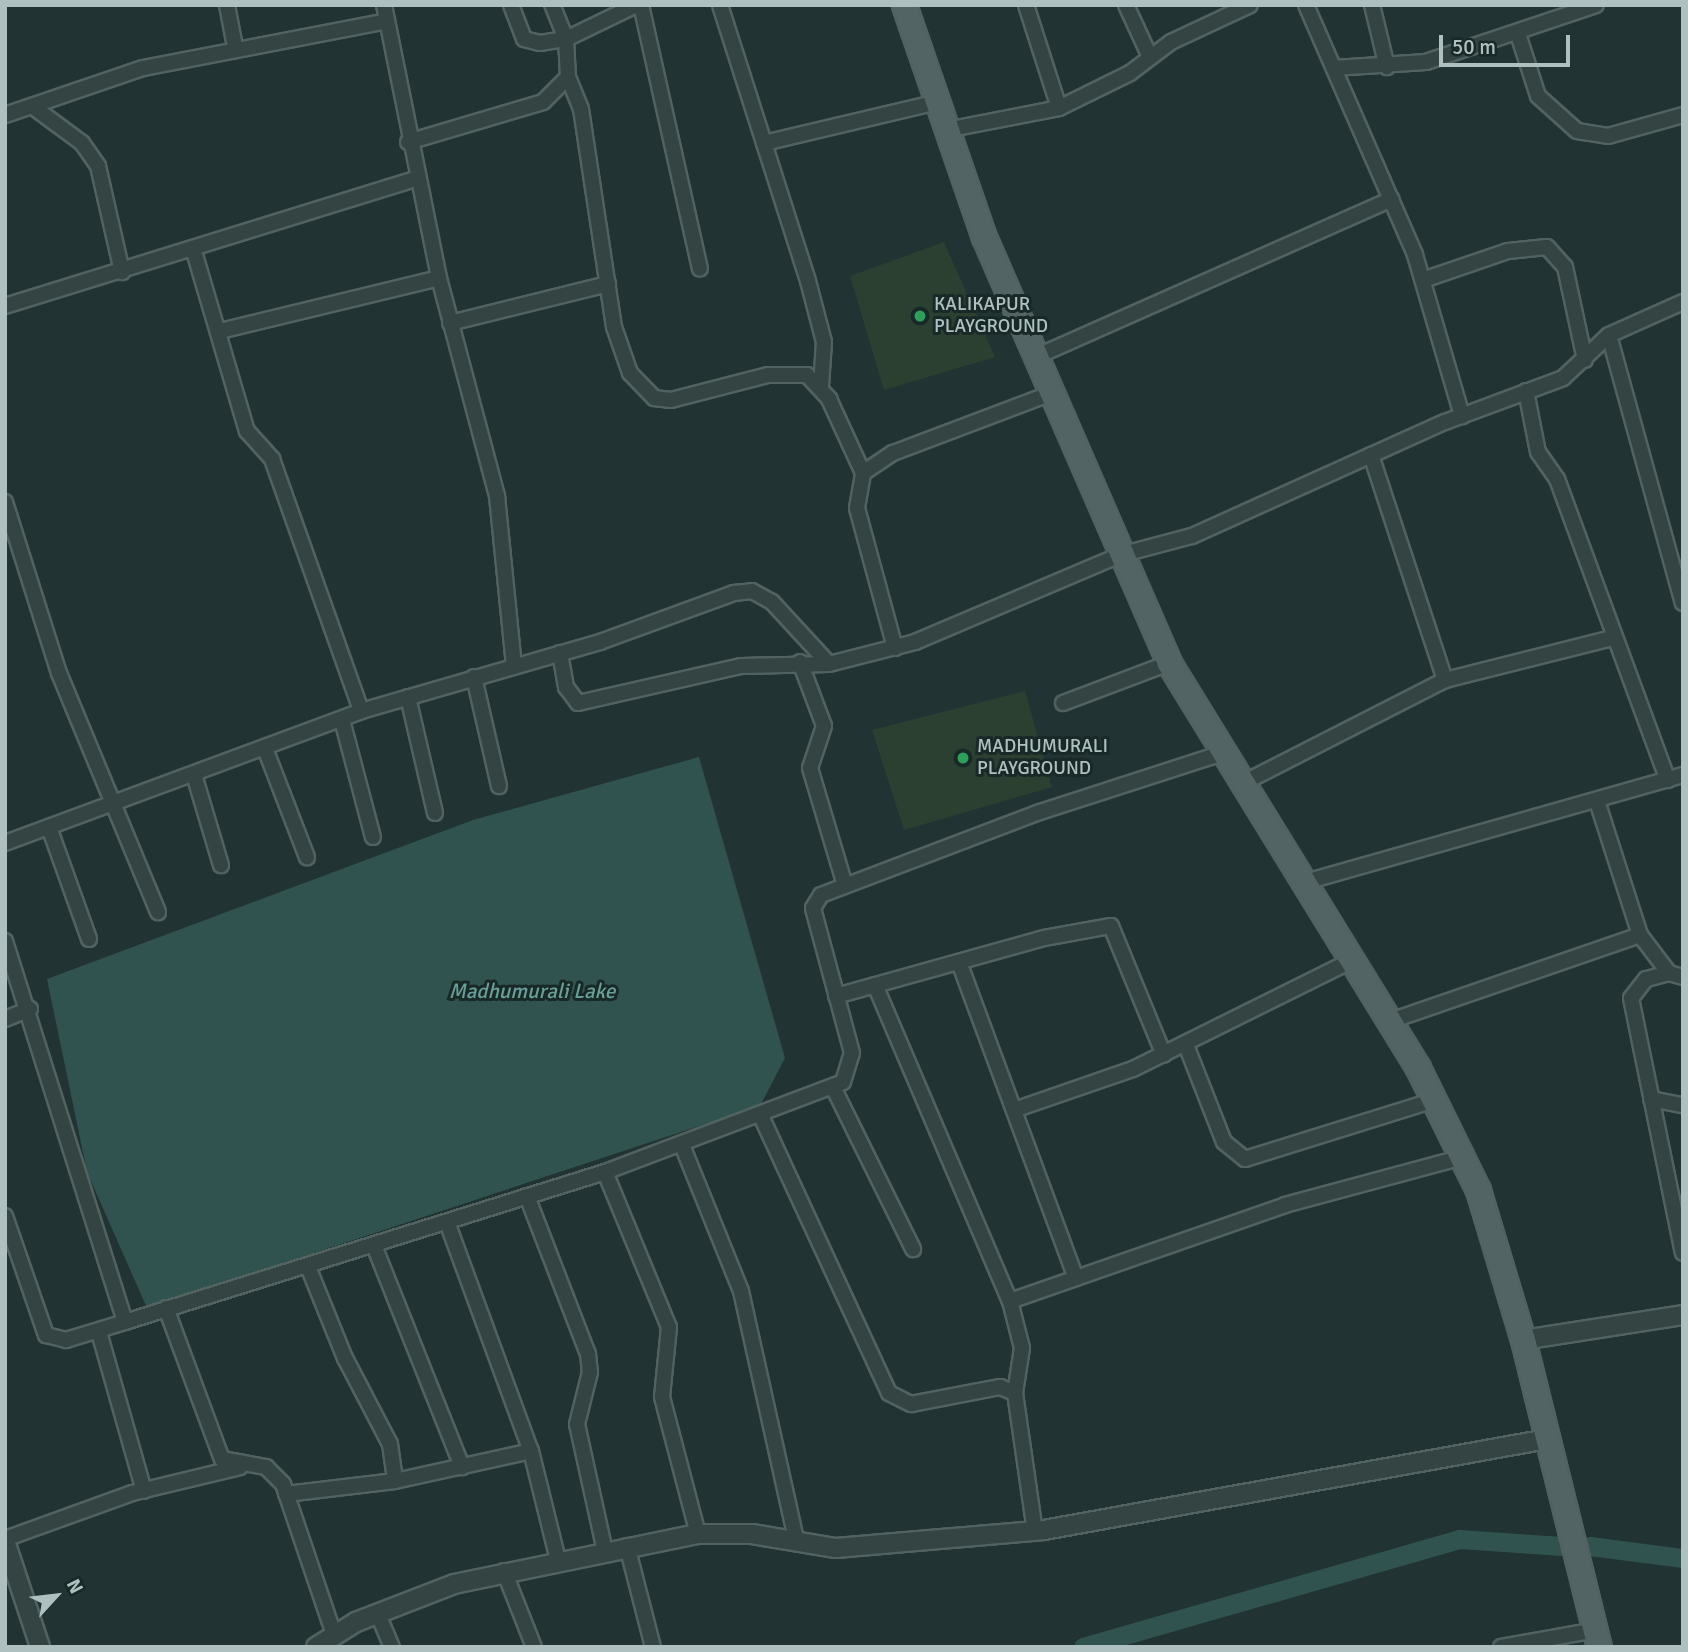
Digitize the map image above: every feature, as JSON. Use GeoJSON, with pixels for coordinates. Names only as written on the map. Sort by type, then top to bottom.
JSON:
{"type":"FeatureCollection","features":[{"type":"Feature","properties":{"kind":"main road"},"geometry":{"type":"LineString","coordinates":[[904,5],[946,130],[1033,358],[1169,663],[1220,754],[1305,883],[1390,1021],[1435,1100],[1463,1157],[1523,1340],[1598,1638]]}},
{"type":"Feature","properties":{"kind":"street"},"geometry":{"type":"LineString","coordinates":[[227,5],[236,47]]}},
{"type":"Feature","properties":{"kind":"street"},"geometry":{"type":"LineString","coordinates":[[384,5],[408,142],[439,278],[497,496],[514,665]]}},
{"type":"Feature","properties":{"kind":"street"},"geometry":{"type":"LineString","coordinates":[[511,5],[524,39],[566,38],[597,12],[639,5],[700,268]]}},
{"type":"Feature","properties":{"kind":"street"},"geometry":{"type":"LineString","coordinates":[[552,5],[566,38],[568,77],[587,140],[619,347],[630,373],[654,398],[689,397],[793,372],[821,386]]}},
{"type":"Feature","properties":{"kind":"street"},"geometry":{"type":"LineString","coordinates":[[720,5],[824,342],[821,386],[863,473],[857,508],[895,648]]}},
{"type":"Feature","properties":{"kind":"street"},"geometry":{"type":"LineString","coordinates":[[1026,5],[1059,108]]}},
{"type":"Feature","properties":{"kind":"street"},"geometry":{"type":"LineString","coordinates":[[1126,5],[1150,57]]}},
{"type":"Feature","properties":{"kind":"street"},"geometry":{"type":"LineString","coordinates":[[946,130],[1059,108],[1250,5]]}},
{"type":"Feature","properties":{"kind":"street"},"geometry":{"type":"LineString","coordinates":[[1306,5],[1391,199],[1423,280],[1462,416]]}},
{"type":"Feature","properties":{"kind":"street"},"geometry":{"type":"LineString","coordinates":[[1372,5],[1387,67]]}},
{"type":"Feature","properties":{"kind":"street"},"geometry":{"type":"LineString","coordinates":[[1334,68],[1387,67],[1518,34],[1596,5]]}},
{"type":"Feature","properties":{"kind":"street"},"geometry":{"type":"LineString","coordinates":[[5,115],[143,68],[236,47],[386,21]]}},
{"type":"Feature","properties":{"kind":"street"},"geometry":{"type":"LineString","coordinates":[[1518,34],[1538,96],[1577,131],[1608,136],[1683,115]]}},
{"type":"Feature","properties":{"kind":"street"},"geometry":{"type":"LineString","coordinates":[[408,142],[543,102],[568,77]]}},
{"type":"Feature","properties":{"kind":"street"},"geometry":{"type":"LineString","coordinates":[[764,143],[937,102]]}},
{"type":"Feature","properties":{"kind":"street"},"geometry":{"type":"LineString","coordinates":[[32,106],[82,143],[98,166],[122,272]]}},
{"type":"Feature","properties":{"kind":"street"},"geometry":{"type":"LineString","coordinates":[[5,306],[122,272],[416,178]]}},
{"type":"Feature","properties":{"kind":"street"},"geometry":{"type":"LineString","coordinates":[[1033,358],[1391,199]]}},
{"type":"Feature","properties":{"kind":"street"},"geometry":{"type":"LineString","coordinates":[[1423,280],[1508,251],[1547,247],[1565,267],[1585,360]]}},
{"type":"Feature","properties":{"kind":"street"},"geometry":{"type":"LineString","coordinates":[[193,248],[220,331],[247,431],[272,459],[362,711]]}},
{"type":"Feature","properties":{"kind":"street"},"geometry":{"type":"LineString","coordinates":[[220,331],[439,278]]}},
{"type":"Feature","properties":{"kind":"street"},"geometry":{"type":"LineString","coordinates":[[450,323],[608,284]]}},
{"type":"Feature","properties":{"kind":"street"},"geometry":{"type":"LineString","coordinates":[[560,653],[566,687],[578,703],[740,666],[800,662],[829,664],[895,648],[1120,555],[1192,536],[1462,416],[1563,378],[1609,335],[1683,302]]}},
{"type":"Feature","properties":{"kind":"street"},"geometry":{"type":"LineString","coordinates":[[1609,335],[1683,603]]}},
{"type":"Feature","properties":{"kind":"street"},"geometry":{"type":"LineString","coordinates":[[1526,391],[1538,452],[1557,479],[1612,638],[1668,780]]}},
{"type":"Feature","properties":{"kind":"street"},"geometry":{"type":"LineString","coordinates":[[863,473],[892,453],[1049,394]]}},
{"type":"Feature","properties":{"kind":"street"},"geometry":{"type":"LineString","coordinates":[[1371,455],[1445,680]]}},
{"type":"Feature","properties":{"kind":"street"},"geometry":{"type":"LineString","coordinates":[[5,502],[12,558],[158,912]]}},
{"type":"Feature","properties":{"kind":"street"},"geometry":{"type":"LineString","coordinates":[[5,843],[195,778],[362,711],[560,653],[752,591],[772,602],[829,664]]}},
{"type":"Feature","properties":{"kind":"street"},"geometry":{"type":"LineString","coordinates":[[1241,783],[1445,680],[1612,638]]}},
{"type":"Feature","properties":{"kind":"street"},"geometry":{"type":"LineString","coordinates":[[800,662],[824,726],[810,768],[844,882]]}},
{"type":"Feature","properties":{"kind":"street"},"geometry":{"type":"LineString","coordinates":[[1063,703],[1169,663]]}},
{"type":"Feature","properties":{"kind":"street"},"geometry":{"type":"LineString","coordinates":[[474,677],[499,786]]}},
{"type":"Feature","properties":{"kind":"street"},"geometry":{"type":"LineString","coordinates":[[408,697],[435,813]]}},
{"type":"Feature","properties":{"kind":"street"},"geometry":{"type":"LineString","coordinates":[[342,720],[373,837]]}},
{"type":"Feature","properties":{"kind":"street"},"geometry":{"type":"LineString","coordinates":[[266,751],[307,857]]}},
{"type":"Feature","properties":{"kind":"street"},"geometry":{"type":"LineString","coordinates":[[5,1216],[46,1335],[57,1341],[99,1332],[166,1308],[375,1248],[605,1172],[761,1116],[833,1087],[852,1067],[813,908],[821,895],[844,882],[1220,754]]}},
{"type":"Feature","properties":{"kind":"street"},"geometry":{"type":"LineString","coordinates":[[1305,883],[1683,775]]}},
{"type":"Feature","properties":{"kind":"street"},"geometry":{"type":"LineString","coordinates":[[195,778],[221,865]]}},
{"type":"Feature","properties":{"kind":"street"},"geometry":{"type":"LineString","coordinates":[[1597,801],[1640,935],[1676,975],[1635,987],[1630,998],[1683,1253]]}},
{"type":"Feature","properties":{"kind":"street"},"geometry":{"type":"LineString","coordinates":[[49,827],[89,939]]}},
{"type":"Feature","properties":{"kind":"street"},"geometry":{"type":"LineString","coordinates":[[836,996],[959,962],[1111,926],[1164,1055]]}},
{"type":"Feature","properties":{"kind":"street"},"geometry":{"type":"LineString","coordinates":[[1390,1021],[1640,935]]}},
{"type":"Feature","properties":{"kind":"street"},"geometry":{"type":"LineString","coordinates":[[5,941],[30,1009],[125,1322]]}},
{"type":"Feature","properties":{"kind":"street"},"geometry":{"type":"LineString","coordinates":[[1014,1110],[1164,1055],[1353,960]]}},
{"type":"Feature","properties":{"kind":"street"},"geometry":{"type":"LineString","coordinates":[[959,962],[1076,1278]]}},
{"type":"Feature","properties":{"kind":"street"},"geometry":{"type":"LineString","coordinates":[[875,985],[1010,1301],[1022,1348],[1015,1393],[1035,1531]]}},
{"type":"Feature","properties":{"kind":"street"},"geometry":{"type":"LineString","coordinates":[[5,1019],[30,1009]]}},
{"type":"Feature","properties":{"kind":"street"},"geometry":{"type":"LineString","coordinates":[[1186,1045],[1224,1143],[1245,1159],[1435,1100]]}},
{"type":"Feature","properties":{"kind":"street"},"geometry":{"type":"LineString","coordinates":[[833,1087],[913,1250]]}},
{"type":"Feature","properties":{"kind":"street"},"geometry":{"type":"LineString","coordinates":[[1651,1099],[1683,1105]]}},
{"type":"Feature","properties":{"kind":"street"},"geometry":{"type":"LineString","coordinates":[[761,1116],[889,1393],[911,1404],[1000,1387],[1015,1393]]}},
{"type":"Feature","properties":{"kind":"street"},"geometry":{"type":"LineString","coordinates":[[682,1145],[741,1290],[797,1544]]}},
{"type":"Feature","properties":{"kind":"street"},"geometry":{"type":"LineString","coordinates":[[1010,1301],[1333,1190],[1463,1157]]}},
{"type":"Feature","properties":{"kind":"street"},"geometry":{"type":"LineString","coordinates":[[605,1172],[669,1327],[662,1397],[698,1534]]}},
{"type":"Feature","properties":{"kind":"street"},"geometry":{"type":"LineString","coordinates":[[527,1196],[588,1354],[590,1373],[577,1424],[605,1551]]}},
{"type":"Feature","properties":{"kind":"street"},"geometry":{"type":"LineString","coordinates":[[447,1222],[531,1451],[558,1560]]}},
{"type":"Feature","properties":{"kind":"street"},"geometry":{"type":"LineString","coordinates":[[375,1248],[462,1467]]}},
{"type":"Feature","properties":{"kind":"street"},"geometry":{"type":"LineString","coordinates":[[309,1269],[345,1358],[390,1444],[395,1481]]}},
{"type":"Feature","properties":{"kind":"street"},"geometry":{"type":"LineString","coordinates":[[166,1308],[213,1443],[222,1459],[240,1467]]}},
{"type":"Feature","properties":{"kind":"street"},"geometry":{"type":"LineString","coordinates":[[1523,1340],[1683,1315]]}},
{"type":"Feature","properties":{"kind":"street"},"geometry":{"type":"LineString","coordinates":[[99,1332],[144,1491]]}},
{"type":"Feature","properties":{"kind":"street"},"geometry":{"type":"LineString","coordinates":[[317,1646],[377,1612],[504,1571],[698,1534],[752,1534],[797,1544],[884,1547],[1035,1531],[1547,1439]]}},
{"type":"Feature","properties":{"kind":"street"},"geometry":{"type":"LineString","coordinates":[[286,1494],[395,1481],[531,1451]]}},
{"type":"Feature","properties":{"kind":"street"},"geometry":{"type":"LineString","coordinates":[[40,1647],[9,1572],[5,1540],[144,1491],[240,1467],[266,1467],[286,1494],[334,1635]]}},
{"type":"Feature","properties":{"kind":"street"},"geometry":{"type":"LineString","coordinates":[[627,1546],[653,1647]]}},
{"type":"Feature","properties":{"kind":"street"},"geometry":{"type":"LineString","coordinates":[[504,1571],[534,1647]]}},
{"type":"Feature","properties":{"kind":"street"},"geometry":{"type":"LineString","coordinates":[[377,1612],[392,1647]]}},
{"type":"Feature","properties":{"kind":"street"},"geometry":{"type":"LineString","coordinates":[[1501,1647],[1598,1638]]}},
{"type":"Feature","properties":{"kind":"shaded area","name":"KALIKAPUR PLAYGROUND"},"geometry":{"type":"Polygon","coordinates":[[[944,242],[995,357],[884,390],[850,276],[944,242]]]}},
{"type":"Feature","properties":{"kind":"shaded area","name":"MADHUMURALI PLAYGROUND"},"geometry":{"type":"Polygon","coordinates":[[[1025,691],[1052,787],[904,830],[872,730],[1025,691]]]}},
{"type":"Feature","properties":{"kind":"water","name":"Madhumurali Lake"},"geometry":{"type":"Polygon","coordinates":[[[699,757],[785,1058],[760,1106],[147,1308],[87,1172],[47,979],[473,820],[699,757]]]}},
{"type":"Feature","properties":{"kind":"waterway"},"geometry":{"type":"LineString","coordinates":[[1083,1647],[1459,1539],[1563,1546]]}},
{"type":"Feature","properties":{"kind":"waterway"},"geometry":{"type":"LineString","coordinates":[[1590,1546],[1683,1558]]}},
{"type":"Feature","properties":{"kind":"place","name":"KALIKAPUR PLAYGROUND"},"geometry":{"type":"Point","coordinates":[920,316]}},
{"type":"Feature","properties":{"kind":"place","name":"MADHUMURALI PLAYGROUND"},"geometry":{"type":"Point","coordinates":[963,758]}}]}
